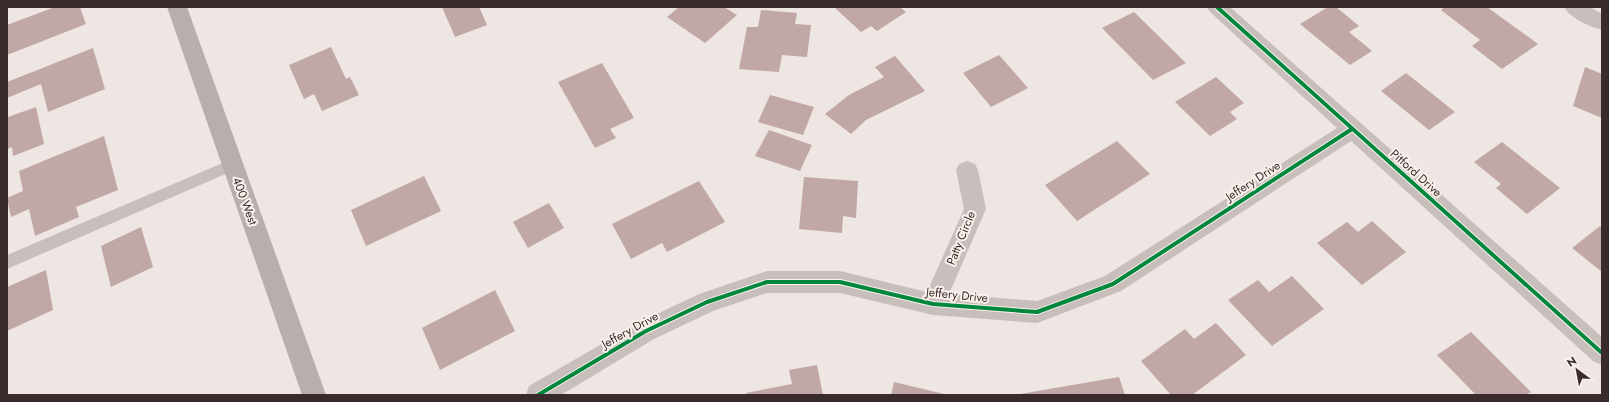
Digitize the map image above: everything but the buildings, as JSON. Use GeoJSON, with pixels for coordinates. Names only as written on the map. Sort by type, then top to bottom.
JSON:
{"type":"FeatureCollection","features":[{"type":"Feature","properties":{"kind":"main road","name":"400 West"},"geometry":{"type":"LineString","coordinates":[[177,7],[314,395]]}},
{"type":"Feature","properties":{"kind":"street","name":"Pitford Drive"},"geometry":{"type":"LineString","coordinates":[[1217,7],[1602,353]]}},
{"type":"Feature","properties":{"kind":"street"},"geometry":{"type":"LineString","coordinates":[[1574,7],[1602,23]]}},
{"type":"Feature","properties":{"kind":"street","name":"Jeffery Drive"},"geometry":{"type":"LineString","coordinates":[[538,395],[646,331],[707,302],[767,282],[840,282],[933,304],[1037,312],[1113,284],[1352,128]]}},
{"type":"Feature","properties":{"kind":"street","name":"Patty Circle"},"geometry":{"type":"LineString","coordinates":[[933,304],[975,209],[967,170]]}},
{"type":"Feature","properties":{"kind":"lane"},"geometry":{"type":"LineString","coordinates":[[7,262],[232,165]]}},
{"type":"Feature","properties":{"kind":"cycle path"},"geometry":{"type":"LineString","coordinates":[[1217,7],[1602,353]]}},
{"type":"Feature","properties":{"kind":"cycle path"},"geometry":{"type":"LineString","coordinates":[[538,395],[646,331],[707,302],[767,282],[840,282],[933,304],[1037,312],[1113,284],[1352,129]]}}]}
